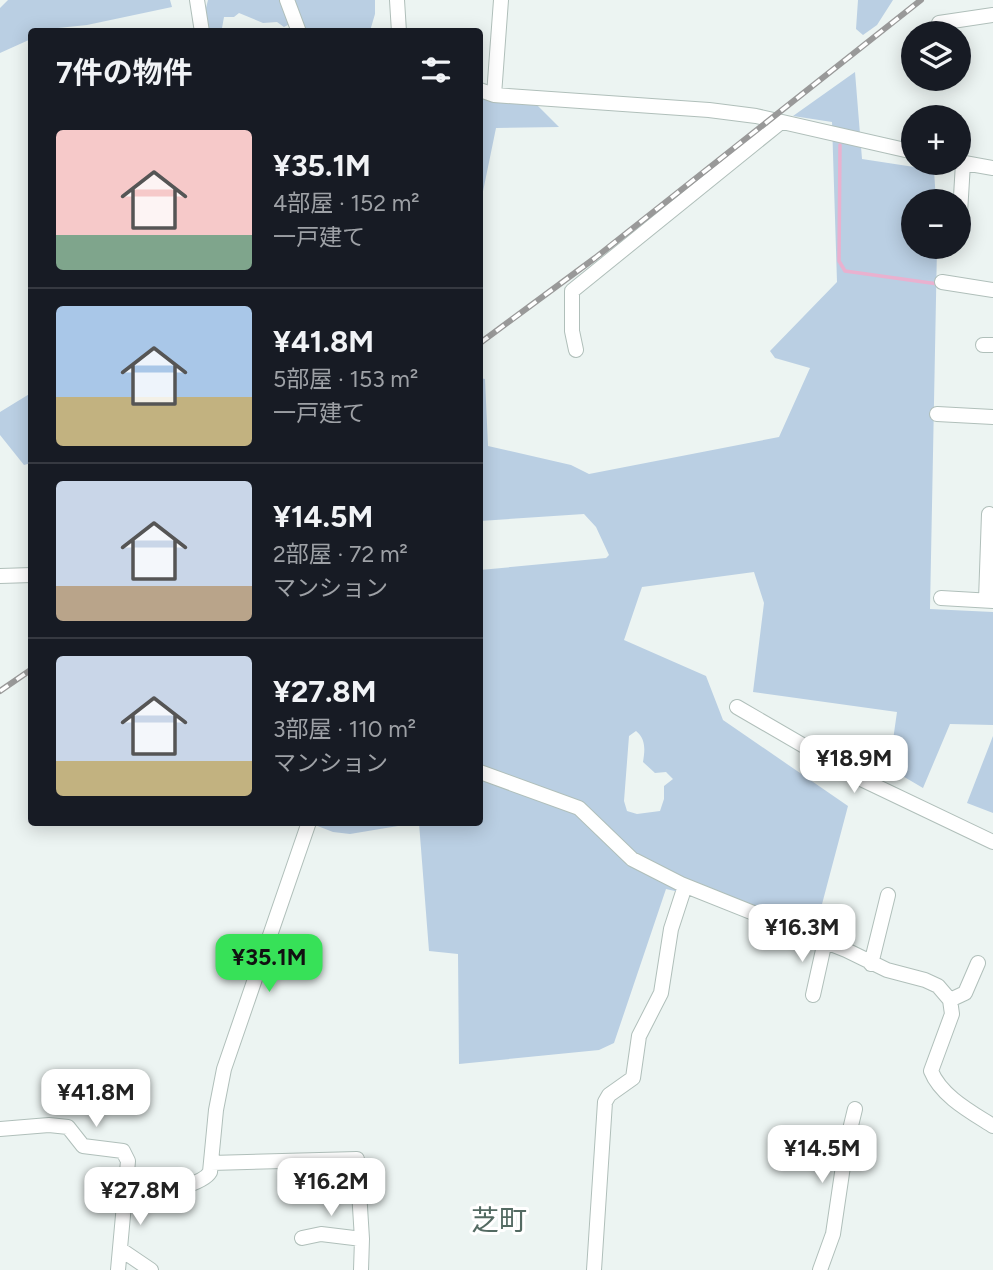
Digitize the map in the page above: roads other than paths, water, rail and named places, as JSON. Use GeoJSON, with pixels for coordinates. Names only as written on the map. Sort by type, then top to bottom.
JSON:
{"type":"FeatureCollection","features":[{"type":"Feature","properties":{"kind":"street"},"geometry":{"type":"LineString","coordinates":[[197,0],[201,28]]}},
{"type":"Feature","properties":{"kind":"street"},"geometry":{"type":"LineString","coordinates":[[288,0],[298,28]]}},
{"type":"Feature","properties":{"kind":"street"},"geometry":{"type":"LineString","coordinates":[[397,0],[399,28]]}},
{"type":"Feature","properties":{"kind":"street"},"geometry":{"type":"LineString","coordinates":[[501,0],[487,92],[756,116],[901,149]]}},
{"type":"Feature","properties":{"kind":"street"},"geometry":{"type":"LineString","coordinates":[[952,21],[993,15]]}},
{"type":"Feature","properties":{"kind":"street"},"geometry":{"type":"LineString","coordinates":[[576,350],[572,331],[572,291],[781,122]]}},
{"type":"Feature","properties":{"kind":"street"},"geometry":{"type":"LineString","coordinates":[[971,164],[993,168]]}},
{"type":"Feature","properties":{"kind":"street"},"geometry":{"type":"LineString","coordinates":[[942,282],[993,289]]}},
{"type":"Feature","properties":{"kind":"street"},"geometry":{"type":"LineString","coordinates":[[937,414],[993,416]]}},
{"type":"Feature","properties":{"kind":"street"},"geometry":{"type":"LineString","coordinates":[[941,598],[989,601],[989,514]]}},
{"type":"Feature","properties":{"kind":"street"},"geometry":{"type":"LineString","coordinates":[[0,576],[28,575]]}},
{"type":"Feature","properties":{"kind":"street"},"geometry":{"type":"LineString","coordinates":[[737,707],[861,779],[993,842]]}},
{"type":"Feature","properties":{"kind":"street"},"geometry":{"type":"LineString","coordinates":[[483,773],[579,808],[632,859],[685,886],[825,941],[871,964],[938,986],[950,1000],[951,1014],[931,1072],[947,1093],[993,1126]]}},
{"type":"Feature","properties":{"kind":"street"},"geometry":{"type":"LineString","coordinates":[[125,1200],[193,1184],[208,1177],[224,1069],[308,826]]}},
{"type":"Feature","properties":{"kind":"street"},"geometry":{"type":"LineString","coordinates":[[594,1270],[605,1102],[609,1095],[633,1078],[639,1036],[661,993],[671,929],[685,886]]}},
{"type":"Feature","properties":{"kind":"street"},"geometry":{"type":"LineString","coordinates":[[871,964],[888,895]]}},
{"type":"Feature","properties":{"kind":"street"},"geometry":{"type":"LineString","coordinates":[[813,995],[825,941]]}},
{"type":"Feature","properties":{"kind":"street"},"geometry":{"type":"LineString","coordinates":[[950,1000],[965,993],[978,962]]}},
{"type":"Feature","properties":{"kind":"street"},"geometry":{"type":"LineString","coordinates":[[820,1270],[832,1234],[846,1146],[855,1109]]}},
{"type":"Feature","properties":{"kind":"street"},"geometry":{"type":"LineString","coordinates":[[0,1129],[68,1126],[83,1146],[123,1151],[128,1161],[118,1270]]}},
{"type":"Feature","properties":{"kind":"street"},"geometry":{"type":"LineString","coordinates":[[211,1163],[357,1159],[362,1239],[361,1270]]}},
{"type":"Feature","properties":{"kind":"street"},"geometry":{"type":"LineString","coordinates":[[302,1238],[321,1234],[362,1239]]}},
{"type":"Feature","properties":{"kind":"street"},"geometry":{"type":"LineString","coordinates":[[120,1250],[151,1270]]}},
{"type":"Feature","properties":{"kind":"waterway"},"geometry":{"type":"LineString","coordinates":[[840,145],[839,261],[845,271],[938,284]]}},
{"type":"Feature","properties":{"kind":"railway"},"geometry":{"type":"LineString","coordinates":[[483,341],[595,258],[921,0]]}},
{"type":"Feature","properties":{"kind":"railway"},"geometry":{"type":"LineString","coordinates":[[0,691],[28,672]]}},
{"type":"Feature","properties":{"kind":"district","name":"芝町"},"geometry":{"type":"Point","coordinates":[499,1220]}}]}
